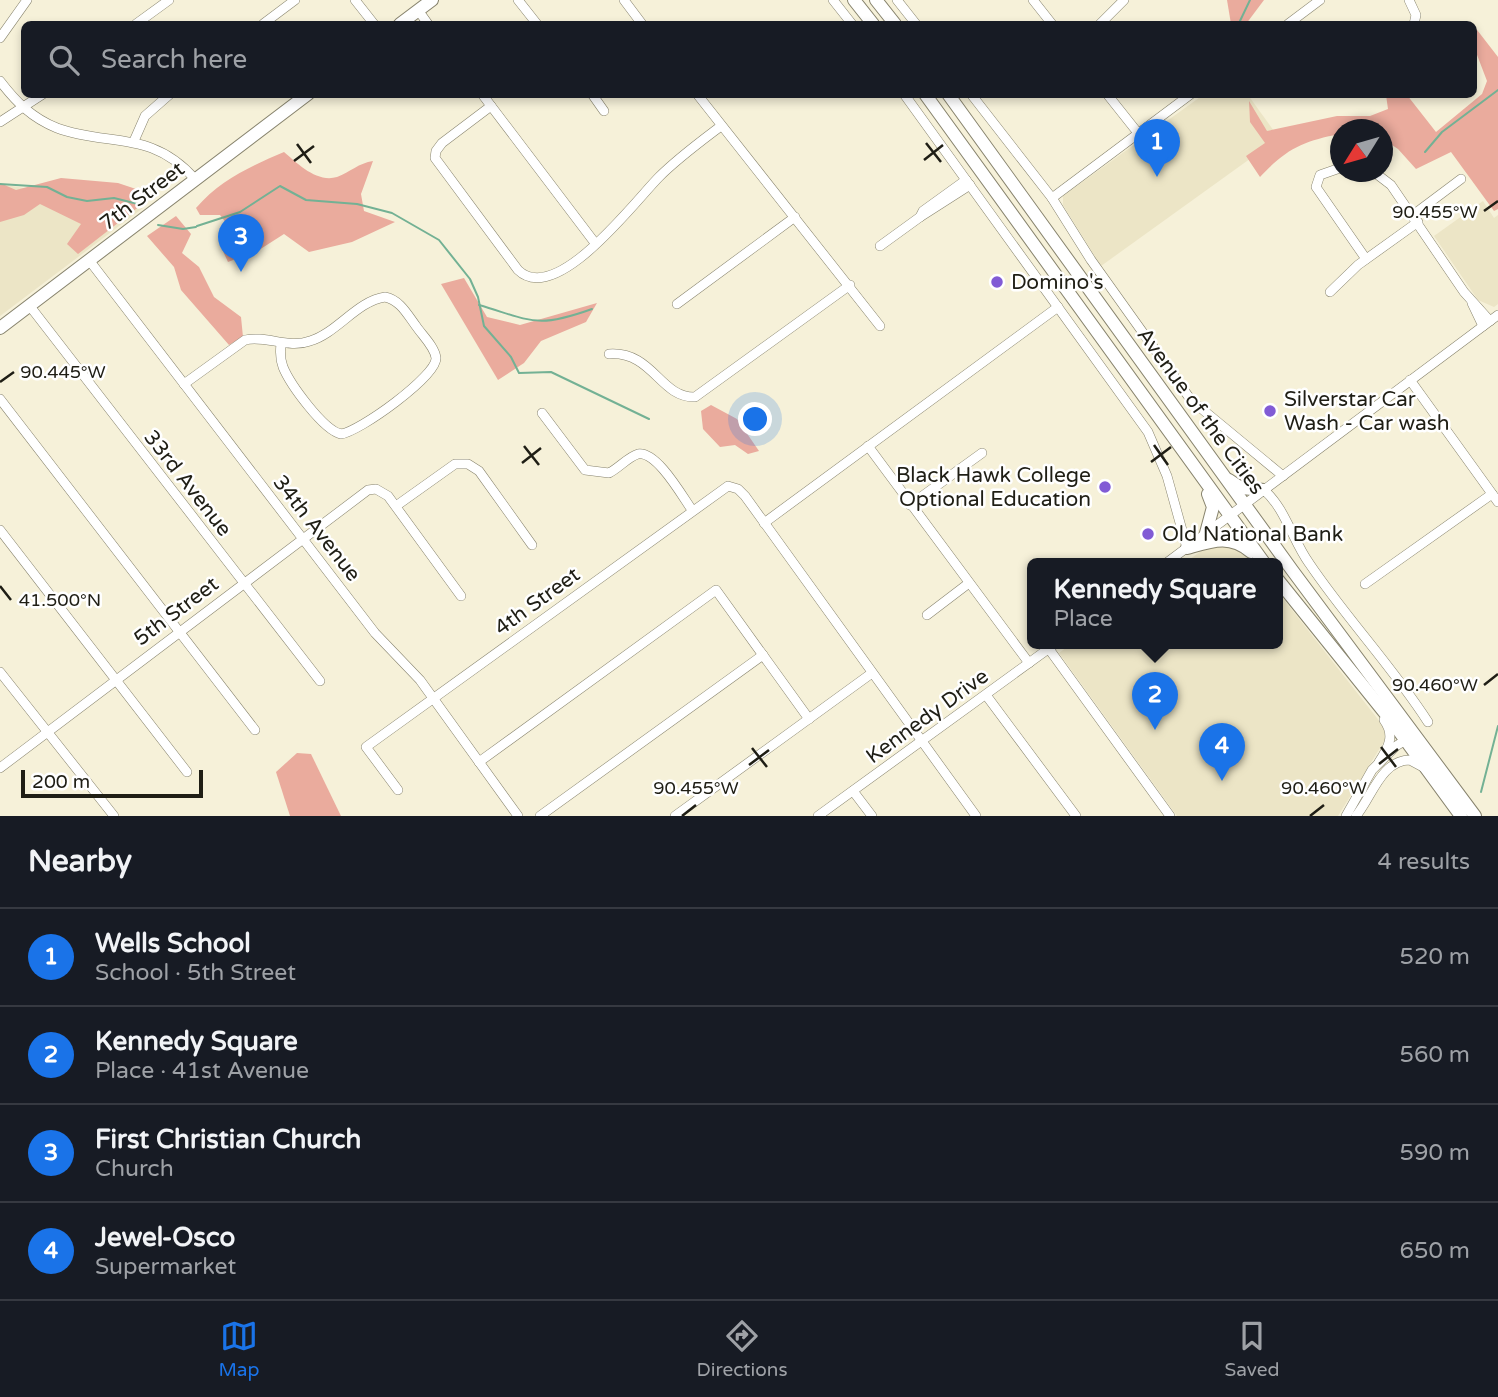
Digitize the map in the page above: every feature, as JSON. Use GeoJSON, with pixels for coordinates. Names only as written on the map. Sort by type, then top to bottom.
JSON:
{"type":"FeatureCollection","features":[{"type":"Feature","properties":{"kind":"main road"},"geometry":{"type":"LineString","coordinates":[[404,21],[432,0]]}},
{"type":"Feature","properties":{"kind":"main road"},"geometry":{"type":"LineString","coordinates":[[854,0],[871,21]]}},
{"type":"Feature","properties":{"kind":"main road"},"geometry":{"type":"LineString","coordinates":[[876,0],[893,21]]}},
{"type":"Feature","properties":{"kind":"main road","name":"7th Street"},"geometry":{"type":"LineString","coordinates":[[0,328],[302,98]]}},
{"type":"Feature","properties":{"kind":"main road","name":"Avenue of the Cities"},"geometry":{"type":"LineString","coordinates":[[928,98],[1260,558]]}},
{"type":"Feature","properties":{"kind":"main road","name":"Avenue of the Cities"},"geometry":{"type":"LineString","coordinates":[[951,98],[1282,558]]}},
{"type":"Feature","properties":{"kind":"main road"},"geometry":{"type":"LineString","coordinates":[[1140,391],[1212,499],[1212,515],[1206,533]]}},
{"type":"Feature","properties":{"kind":"main road"},"geometry":{"type":"LineString","coordinates":[[1224,477],[1241,488],[1264,490]]}},
{"type":"Feature","properties":{"kind":"main road"},"geometry":{"type":"LineString","coordinates":[[1187,548],[1228,539],[1245,547],[1257,558]]}},
{"type":"Feature","properties":{"kind":"main road","name":"Avenue of the Cities"},"geometry":{"type":"LineString","coordinates":[[1283,560],[1461,816]]}},
{"type":"Feature","properties":{"kind":"main road","name":"Avenue of the Cities"},"geometry":{"type":"LineString","coordinates":[[1283,586],[1322,637],[1475,816]]}},
{"type":"Feature","properties":{"kind":"street"},"geometry":{"type":"LineString","coordinates":[[0,38],[27,0]]}},
{"type":"Feature","properties":{"kind":"street"},"geometry":{"type":"LineString","coordinates":[[140,21],[169,0]]}},
{"type":"Feature","properties":{"kind":"street"},"geometry":{"type":"LineString","coordinates":[[267,21],[295,0]]}},
{"type":"Feature","properties":{"kind":"street"},"geometry":{"type":"LineString","coordinates":[[355,0],[372,21]]}},
{"type":"Feature","properties":{"kind":"street"},"geometry":{"type":"LineString","coordinates":[[518,0],[535,21]]}},
{"type":"Feature","properties":{"kind":"street"},"geometry":{"type":"LineString","coordinates":[[624,0],[640,21]]}},
{"type":"Feature","properties":{"kind":"street"},"geometry":{"type":"LineString","coordinates":[[833,0],[850,21]]}},
{"type":"Feature","properties":{"kind":"street"},"geometry":{"type":"LineString","coordinates":[[897,0],[914,21]]}},
{"type":"Feature","properties":{"kind":"street"},"geometry":{"type":"LineString","coordinates":[[1033,0],[1050,21]]}},
{"type":"Feature","properties":{"kind":"street"},"geometry":{"type":"LineString","coordinates":[[1103,21],[1124,0]]}},
{"type":"Feature","properties":{"kind":"street"},"geometry":{"type":"LineString","coordinates":[[1295,21],[1320,0]]}},
{"type":"Feature","properties":{"kind":"street"},"geometry":{"type":"LineString","coordinates":[[1409,0],[1415,9],[1414,21]]}},
{"type":"Feature","properties":{"kind":"street"},"geometry":{"type":"LineString","coordinates":[[418,10],[426,21]]}},
{"type":"Feature","properties":{"kind":"street"},"geometry":{"type":"LineString","coordinates":[[0,81],[23,108],[41,121],[68,131],[134,141],[157,150],[195,179]]}},
{"type":"Feature","properties":{"kind":"street"},"geometry":{"type":"LineString","coordinates":[[0,122],[37,98]]}},
{"type":"Feature","properties":{"kind":"street"},"geometry":{"type":"LineString","coordinates":[[134,141],[145,116],[165,98]]}},
{"type":"Feature","properties":{"kind":"street"},"geometry":{"type":"LineString","coordinates":[[485,98],[595,243]]}},
{"type":"Feature","properties":{"kind":"street"},"geometry":{"type":"LineString","coordinates":[[595,98],[604,111]]}},
{"type":"Feature","properties":{"kind":"street"},"geometry":{"type":"LineString","coordinates":[[700,98],[880,326]]}},
{"type":"Feature","properties":{"kind":"street"},"geometry":{"type":"LineString","coordinates":[[907,98],[1148,432],[1167,476],[1187,548]]}},
{"type":"Feature","properties":{"kind":"street","name":"Avenue of the Cities"},"geometry":{"type":"LineString","coordinates":[[974,98],[1052,198],[1091,260],[1191,400],[1283,476]]}},
{"type":"Feature","properties":{"kind":"street"},"geometry":{"type":"LineString","coordinates":[[1110,98],[1138,133]]}},
{"type":"Feature","properties":{"kind":"street"},"geometry":{"type":"LineString","coordinates":[[1052,198],[1186,98]]}},
{"type":"Feature","properties":{"kind":"street"},"geometry":{"type":"LineString","coordinates":[[491,106],[442,143],[435,154],[439,166],[518,270],[527,276],[545,276],[564,270],[595,243],[664,172],[721,126]]}},
{"type":"Feature","properties":{"kind":"street"},"geometry":{"type":"LineString","coordinates":[[1330,172],[1320,175],[1316,183],[1318,190],[1366,259]]}},
{"type":"Feature","properties":{"kind":"street"},"geometry":{"type":"LineString","coordinates":[[1330,292],[1461,179]]}},
{"type":"Feature","properties":{"kind":"street"},"geometry":{"type":"LineString","coordinates":[[1173,558],[1490,321],[1471,301],[1388,182]]}},
{"type":"Feature","properties":{"kind":"street"},"geometry":{"type":"LineString","coordinates":[[880,246],[920,217],[923,211],[968,183]]}},
{"type":"Feature","properties":{"kind":"street"},"geometry":{"type":"LineString","coordinates":[[677,304],[795,217]]}},
{"type":"Feature","properties":{"kind":"street","name":"34th Avenue"},"geometry":{"type":"LineString","coordinates":[[89,260],[375,633],[410,668],[518,816]]}},
{"type":"Feature","properties":{"kind":"street"},"geometry":{"type":"LineString","coordinates":[[609,354],[631,355],[674,391],[695,397],[850,285]]}},
{"type":"Feature","properties":{"kind":"street"},"geometry":{"type":"LineString","coordinates":[[184,384],[245,340],[257,339],[281,344],[315,340],[371,302],[385,297],[401,306],[429,344],[435,354],[435,367],[425,379],[359,427],[341,435],[325,426],[287,374],[281,360],[281,344]]}},
{"type":"Feature","properties":{"kind":"street","name":"33rd Avenue"},"geometry":{"type":"LineString","coordinates":[[29,305],[320,681]]}},
{"type":"Feature","properties":{"kind":"street"},"geometry":{"type":"LineString","coordinates":[[976,816],[764,523],[1058,306]]}},
{"type":"Feature","properties":{"kind":"street"},"geometry":{"type":"LineString","coordinates":[[1365,584],[1495,498],[1410,380]]}},
{"type":"Feature","properties":{"kind":"street"},"geometry":{"type":"LineString","coordinates":[[0,399],[255,730]]}},
{"type":"Feature","properties":{"kind":"street"},"geometry":{"type":"LineString","coordinates":[[541,413],[581,468],[590,472],[609,473],[635,455],[648,455],[659,463],[692,510]]}},
{"type":"Feature","properties":{"kind":"street"},"geometry":{"type":"LineString","coordinates":[[868,446],[1029,663]]}},
{"type":"Feature","properties":{"kind":"street"},"geometry":{"type":"LineString","coordinates":[[910,505],[982,453]]}},
{"type":"Feature","properties":{"kind":"street"},"geometry":{"type":"LineString","coordinates":[[461,596],[396,506],[455,464],[464,463],[479,471],[532,545]]}},
{"type":"Feature","properties":{"kind":"street","name":"4th Street"},"geometry":{"type":"LineString","coordinates":[[398,790],[366,747],[433,698],[724,488],[732,487],[741,492],[764,523]]}},
{"type":"Feature","properties":{"kind":"street","name":"5th Street"},"geometry":{"type":"LineString","coordinates":[[0,768],[363,492],[376,489],[385,493],[396,506]]}},
{"type":"Feature","properties":{"kind":"street","name":"Avenue of the Cities"},"geometry":{"type":"LineString","coordinates":[[1264,490],[1273,498],[1295,543],[1324,585],[1396,674],[1428,722]]}},
{"type":"Feature","properties":{"kind":"street"},"geometry":{"type":"LineString","coordinates":[[0,530],[187,772]]}},
{"type":"Feature","properties":{"kind":"street"},"geometry":{"type":"LineString","coordinates":[[927,615],[969,583]]}},
{"type":"Feature","properties":{"kind":"street"},"geometry":{"type":"LineString","coordinates":[[479,762],[716,590],[809,719]]}},
{"type":"Feature","properties":{"kind":"street"},"geometry":{"type":"LineString","coordinates":[[1322,637],[1388,726],[1389,747],[1346,816]]}},
{"type":"Feature","properties":{"kind":"street","name":"Kennedy Drive"},"geometry":{"type":"LineString","coordinates":[[818,816],[1048,649]]}},
{"type":"Feature","properties":{"kind":"street"},"geometry":{"type":"LineString","coordinates":[[1054,649],[1170,816]]}},
{"type":"Feature","properties":{"kind":"street"},"geometry":{"type":"LineString","coordinates":[[540,816],[762,655]]}},
{"type":"Feature","properties":{"kind":"street"},"geometry":{"type":"LineString","coordinates":[[0,672],[114,816]]}},
{"type":"Feature","properties":{"kind":"street"},"geometry":{"type":"LineString","coordinates":[[675,816],[872,673]]}},
{"type":"Feature","properties":{"kind":"street"},"geometry":{"type":"LineString","coordinates":[[986,695],[1076,816]]}},
{"type":"Feature","properties":{"kind":"street"},"geometry":{"type":"LineString","coordinates":[[1379,762],[1410,739]]}},
{"type":"Feature","properties":{"kind":"street"},"geometry":{"type":"LineString","coordinates":[[1367,802],[1376,772],[1410,739]]}},
{"type":"Feature","properties":{"kind":"street"},"geometry":{"type":"LineString","coordinates":[[1356,816],[1383,774],[1398,762],[1415,761],[1432,776]]}},
{"type":"Feature","properties":{"kind":"street"},"geometry":{"type":"LineString","coordinates":[[853,791],[872,816]]}},
{"type":"Feature","properties":{"kind":"shaded area"},"geometry":{"type":"Polygon","coordinates":[[[1227,0],[1264,0],[1248,21],[1230,21],[1227,0]]]}},
{"type":"Feature","properties":{"kind":"shaded area"},"geometry":{"type":"Polygon","coordinates":[[[1477,30],[1498,57],[1498,209],[1494,211],[1451,152],[1416,169],[1393,146],[1393,119],[1330,119],[1330,136],[1305,143],[1287,153],[1260,177],[1246,156],[1265,143],[1250,122],[1249,101],[1267,131],[1337,116],[1370,116],[1388,109],[1386,98],[1409,98],[1436,132],[1482,94],[1487,81],[1477,55],[1477,30]]]}},
{"type":"Feature","properties":{"kind":"shaded area"},"geometry":{"type":"Polygon","coordinates":[[[1199,98],[1250,98],[1279,138],[1101,266],[1063,205],[1063,196],[1199,98]]]}},
{"type":"Feature","properties":{"kind":"shaded area"},"geometry":{"type":"Polygon","coordinates":[[[284,152],[315,175],[330,178],[373,161],[361,194],[364,211],[395,222],[352,242],[309,252],[284,234],[259,250],[228,262],[222,249],[234,233],[220,215],[200,215],[196,208],[215,189],[248,168],[284,152]]]}},
{"type":"Feature","properties":{"kind":"shaded area"},"geometry":{"type":"Polygon","coordinates":[[[61,178],[118,183],[154,195],[78,254],[67,244],[81,224],[40,204],[24,215],[0,222],[0,183],[16,190],[61,178]]]}},
{"type":"Feature","properties":{"kind":"shaded area"},"geometry":{"type":"Polygon","coordinates":[[[0,184],[143,208],[0,316],[0,184]]]}},
{"type":"Feature","properties":{"kind":"shaded area"},"geometry":{"type":"Polygon","coordinates":[[[1483,201],[1494,218],[1498,215],[1498,304],[1494,307],[1478,300],[1434,236],[1483,201]]]}},
{"type":"Feature","properties":{"kind":"shaded area"},"geometry":{"type":"Polygon","coordinates":[[[176,216],[191,234],[182,253],[199,267],[214,297],[241,317],[243,337],[229,345],[181,290],[174,267],[147,236],[176,216]]]}},
{"type":"Feature","properties":{"kind":"shaded area"},"geometry":{"type":"Polygon","coordinates":[[[464,278],[487,317],[520,325],[597,303],[586,322],[541,341],[524,363],[498,380],[441,284],[464,278]]]}},
{"type":"Feature","properties":{"kind":"shaded area"},"geometry":{"type":"Polygon","coordinates":[[[711,405],[737,419],[759,451],[748,454],[735,445],[720,447],[703,429],[701,411],[711,405]]]}},
{"type":"Feature","properties":{"kind":"shaded area"},"geometry":{"type":"Polygon","coordinates":[[[1220,544],[1237,546],[1249,558],[1191,558],[1204,549],[1220,544]]]}},
{"type":"Feature","properties":{"kind":"shaded area"},"geometry":{"type":"Polygon","coordinates":[[[1283,598],[1384,727],[1385,740],[1338,816],[1177,816],[1059,653],[1064,649],[1283,649],[1283,598]]]}},
{"type":"Feature","properties":{"kind":"shaded area"},"geometry":{"type":"Polygon","coordinates":[[[297,753],[311,754],[341,816],[290,816],[276,772],[297,753]]]}},
{"type":"Feature","properties":{"kind":"waterway"},"geometry":{"type":"LineString","coordinates":[[1240,21],[1250,0]]}},
{"type":"Feature","properties":{"kind":"waterway"},"geometry":{"type":"LineString","coordinates":[[1425,152],[1442,132],[1498,90]]}},
{"type":"Feature","properties":{"kind":"waterway"},"geometry":{"type":"LineString","coordinates":[[0,184],[47,187],[67,197],[87,201],[114,198],[138,204]]}},
{"type":"Feature","properties":{"kind":"waterway"},"geometry":{"type":"LineString","coordinates":[[197,226],[240,212],[280,186],[306,200],[357,204],[392,213],[439,240],[470,279],[478,297],[484,326],[511,357],[519,373],[551,372],[649,419]]}},
{"type":"Feature","properties":{"kind":"waterway"},"geometry":{"type":"LineString","coordinates":[[158,225],[183,229],[196,227]]}},
{"type":"Feature","properties":{"kind":"waterway"},"geometry":{"type":"LineString","coordinates":[[479,305],[524,319],[546,321],[592,309]]}},
{"type":"Feature","properties":{"kind":"waterway"},"geometry":{"type":"LineString","coordinates":[[1481,792],[1498,726]]}},
{"type":"Feature","properties":{"kind":"place","name":"Wells School"},"geometry":{"type":"Point","coordinates":[1157,177]}},
{"type":"Feature","properties":{"kind":"place","name":"First Christian Church"},"geometry":{"type":"Point","coordinates":[241,272]}},
{"type":"Feature","properties":{"kind":"place","name":"Domino's"},"geometry":{"type":"Point","coordinates":[997,282]}},
{"type":"Feature","properties":{"kind":"place","name":"Silverstar Car Wash - Car wash"},"geometry":{"type":"Point","coordinates":[1270,411]}},
{"type":"Feature","properties":{"kind":"place","name":"Black Hawk College Optional Education"},"geometry":{"type":"Point","coordinates":[1105,487]}},
{"type":"Feature","properties":{"kind":"place","name":"Old National Bank"},"geometry":{"type":"Point","coordinates":[1148,534]}},
{"type":"Feature","properties":{"kind":"place","name":"Kennedy Square"},"geometry":{"type":"Point","coordinates":[1155,730]}},
{"type":"Feature","properties":{"kind":"place","name":"Jewel-Osco"},"geometry":{"type":"Point","coordinates":[1222,781]}}]}
